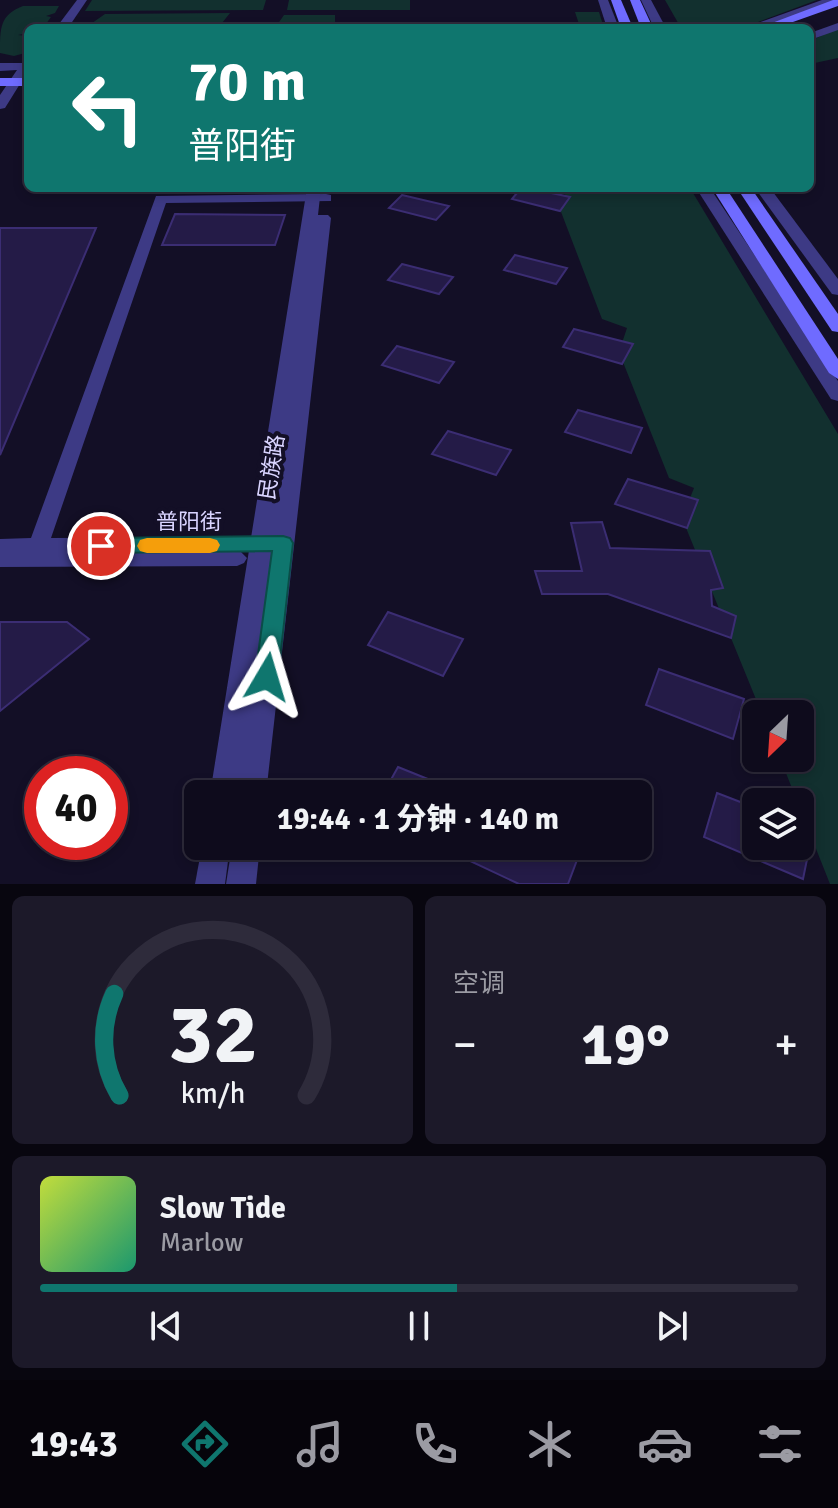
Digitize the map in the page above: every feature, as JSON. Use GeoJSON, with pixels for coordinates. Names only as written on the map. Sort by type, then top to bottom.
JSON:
{"type":"FeatureCollection","features":[{"type":"Feature","properties":{"kind":"main road"},"geometry":{"type":"LineString","coordinates":[[616,0],[625,24]]}},
{"type":"Feature","properties":{"kind":"main road"},"geometry":{"type":"LineString","coordinates":[[635,0],[645,24]]}},
{"type":"Feature","properties":{"kind":"main road"},"geometry":{"type":"LineString","coordinates":[[777,24],[834,5]]}},
{"type":"Feature","properties":{"kind":"main road"},"geometry":{"type":"LineString","coordinates":[[808,24],[834,5]]}},
{"type":"Feature","properties":{"kind":"main road"},"geometry":{"type":"LineString","coordinates":[[0,69],[20,78]]}},
{"type":"Feature","properties":{"kind":"main road"},"geometry":{"type":"LineString","coordinates":[[722,192],[838,373]]}},
{"type":"Feature","properties":{"kind":"main road"},"geometry":{"type":"LineString","coordinates":[[747,192],[838,327]]}},
{"type":"Feature","properties":{"kind":"street"},"geometry":{"type":"LineString","coordinates":[[54,24],[70,0]]}},
{"type":"Feature","properties":{"kind":"street"},"geometry":{"type":"LineString","coordinates":[[65,24],[82,0]]}},
{"type":"Feature","properties":{"kind":"street"},"geometry":{"type":"LineString","coordinates":[[603,0],[612,24]]}},
{"type":"Feature","properties":{"kind":"street"},"geometry":{"type":"LineString","coordinates":[[646,0],[658,24]]}},
{"type":"Feature","properties":{"kind":"street"},"geometry":{"type":"LineString","coordinates":[[765,24],[834,5]]}},
{"type":"Feature","properties":{"kind":"street"},"geometry":{"type":"LineString","coordinates":[[814,35],[838,26]]}},
{"type":"Feature","properties":{"kind":"street"},"geometry":{"type":"LineString","coordinates":[[0,105],[20,78]]}},
{"type":"Feature","properties":{"kind":"street"},"geometry":{"type":"LineString","coordinates":[[0,121],[20,78]]}},
{"type":"Feature","properties":{"kind":"street"},"geometry":{"type":"LineString","coordinates":[[706,192],[838,395]]}},
{"type":"Feature","properties":{"kind":"street"},"geometry":{"type":"LineString","coordinates":[[765,192],[838,290]]}},
{"type":"Feature","properties":{"kind":"street"},"geometry":{"type":"LineString","coordinates":[[36,552],[161,199],[320,193]]}},
{"type":"Feature","properties":{"kind":"street","name":"民族路"},"geometry":{"type":"LineString","coordinates":[[254,780],[282,551],[320,193]]}},
{"type":"Feature","properties":{"kind":"street","name":"民族路"},"geometry":{"type":"LineString","coordinates":[[226,780],[259,552],[320,193]]}},
{"type":"Feature","properties":{"kind":"street","name":"普阳街"},"geometry":{"type":"LineString","coordinates":[[0,546],[36,552],[282,551]]}},
{"type":"Feature","properties":{"kind":"street","name":"普阳街"},"geometry":{"type":"LineString","coordinates":[[0,559],[36,552]]}},
{"type":"Feature","properties":{"kind":"street"},"geometry":{"type":"LineString","coordinates":[[210,884],[214,860]]}},
{"type":"Feature","properties":{"kind":"street"},"geometry":{"type":"LineString","coordinates":[[241,884],[244,860]]}},
{"type":"Feature","properties":{"kind":"green space"},"geometry":{"type":"Polygon","coordinates":[[[92,0],[266,0],[263,10],[85,11],[92,0]]]}},
{"type":"Feature","properties":{"kind":"green space"},"geometry":{"type":"Polygon","coordinates":[[[289,0],[410,0],[410,10],[287,10],[289,0]]]}},
{"type":"Feature","properties":{"kind":"green space"},"geometry":{"type":"Polygon","coordinates":[[[665,0],[817,0],[753,24],[679,24],[665,0]]]}},
{"type":"Feature","properties":{"kind":"green space"},"geometry":{"type":"Polygon","coordinates":[[[23,6],[59,6],[55,13],[46,16],[51,17],[46,24],[24,24],[24,34],[18,35],[24,36],[24,53],[14,56],[0,53],[0,36],[3,23],[23,6]]]}},
{"type":"Feature","properties":{"kind":"green space"},"geometry":{"type":"Polygon","coordinates":[[[575,12],[599,12],[603,24],[579,24],[575,12]]]}},
{"type":"Feature","properties":{"kind":"green space"},"geometry":{"type":"Polygon","coordinates":[[[230,13],[221,24],[91,24],[105,14],[230,13]]]}},
{"type":"Feature","properties":{"kind":"green space"},"geometry":{"type":"Polygon","coordinates":[[[284,15],[335,15],[335,24],[278,24],[284,15]]]}},
{"type":"Feature","properties":{"kind":"green space"},"geometry":{"type":"Polygon","coordinates":[[[500,23],[501,24],[335,24],[500,23]]]}},
{"type":"Feature","properties":{"kind":"green space"},"geometry":{"type":"Polygon","coordinates":[[[838,28],[838,58],[814,63],[814,39],[838,28]]]}},
{"type":"Feature","properties":{"kind":"green space"},"geometry":{"type":"Polygon","coordinates":[[[567,192],[692,192],[838,434],[838,884],[830,884],[814,844],[814,788],[792,788],[786,772],[814,772],[814,700],[756,700],[682,518],[694,488],[669,478],[619,352],[627,328],[602,319],[558,204],[567,192]]]}},
{"type":"Feature","properties":{"kind":"building"},"geometry":{"type":"Polygon","coordinates":[[[518,192],[547,192],[570,197],[560,211],[512,199],[518,192]]]}},
{"type":"Feature","properties":{"kind":"building"},"geometry":{"type":"Polygon","coordinates":[[[402,195],[449,206],[436,220],[389,208],[402,195]]]}},
{"type":"Feature","properties":{"kind":"building"},"geometry":{"type":"Polygon","coordinates":[[[175,214],[285,215],[275,245],[162,245],[175,214]]]}},
{"type":"Feature","properties":{"kind":"building"},"geometry":{"type":"Polygon","coordinates":[[[0,228],[96,228],[0,455],[0,228]]]}},
{"type":"Feature","properties":{"kind":"building"},"geometry":{"type":"Polygon","coordinates":[[[515,255],[567,268],[556,284],[504,270],[515,255]]]}},
{"type":"Feature","properties":{"kind":"building"},"geometry":{"type":"Polygon","coordinates":[[[402,264],[453,277],[439,294],[388,280],[402,264]]]}},
{"type":"Feature","properties":{"kind":"building"},"geometry":{"type":"Polygon","coordinates":[[[574,329],[633,344],[622,364],[563,347],[574,329]]]}},
{"type":"Feature","properties":{"kind":"building"},"geometry":{"type":"Polygon","coordinates":[[[397,346],[454,362],[439,383],[382,365],[397,346]]]}},
{"type":"Feature","properties":{"kind":"building"},"geometry":{"type":"Polygon","coordinates":[[[578,410],[642,428],[631,453],[565,432],[578,410]]]}},
{"type":"Feature","properties":{"kind":"building"},"geometry":{"type":"Polygon","coordinates":[[[448,431],[511,450],[496,475],[432,454],[448,431]]]}},
{"type":"Feature","properties":{"kind":"building"},"geometry":{"type":"Polygon","coordinates":[[[628,479],[698,500],[687,528],[615,504],[628,479]]]}},
{"type":"Feature","properties":{"kind":"building"},"geometry":{"type":"Polygon","coordinates":[[[602,522],[610,548],[710,551],[723,588],[711,590],[712,606],[736,616],[731,638],[608,594],[542,594],[535,571],[582,571],[571,523],[602,522]]]}},
{"type":"Feature","properties":{"kind":"building"},"geometry":{"type":"Polygon","coordinates":[[[388,612],[463,639],[443,676],[368,645],[388,612]]]}},
{"type":"Feature","properties":{"kind":"building"},"geometry":{"type":"Polygon","coordinates":[[[0,622],[67,622],[89,639],[0,711],[0,622]]]}},
{"type":"Feature","properties":{"kind":"building"},"geometry":{"type":"Polygon","coordinates":[[[659,669],[744,699],[733,739],[646,705],[659,669]]]}},
{"type":"Feature","properties":{"kind":"building"},"geometry":{"type":"Polygon","coordinates":[[[398,767],[430,780],[391,780],[398,767]]]}},
{"type":"Feature","properties":{"kind":"building"},"geometry":{"type":"Polygon","coordinates":[[[717,793],[742,803],[742,853],[704,837],[717,793]]]}},
{"type":"Feature","properties":{"kind":"building"},"geometry":{"type":"Polygon","coordinates":[[[468,860],[577,860],[568,884],[519,884],[468,860]]]}},
{"type":"Feature","properties":{"kind":"building"},"geometry":{"type":"Polygon","coordinates":[[[758,860],[807,860],[803,879],[758,860]]]}},
{"type":"Feature","properties":{"kind":"slow traffic"},"geometry":{"type":"LineString","coordinates":[[147,546],[210,545]]}},
{"type":"Feature","properties":{"kind":"route"},"geometry":{"type":"LineString","coordinates":[[101,546],[283,543],[267,677]]}}]}
